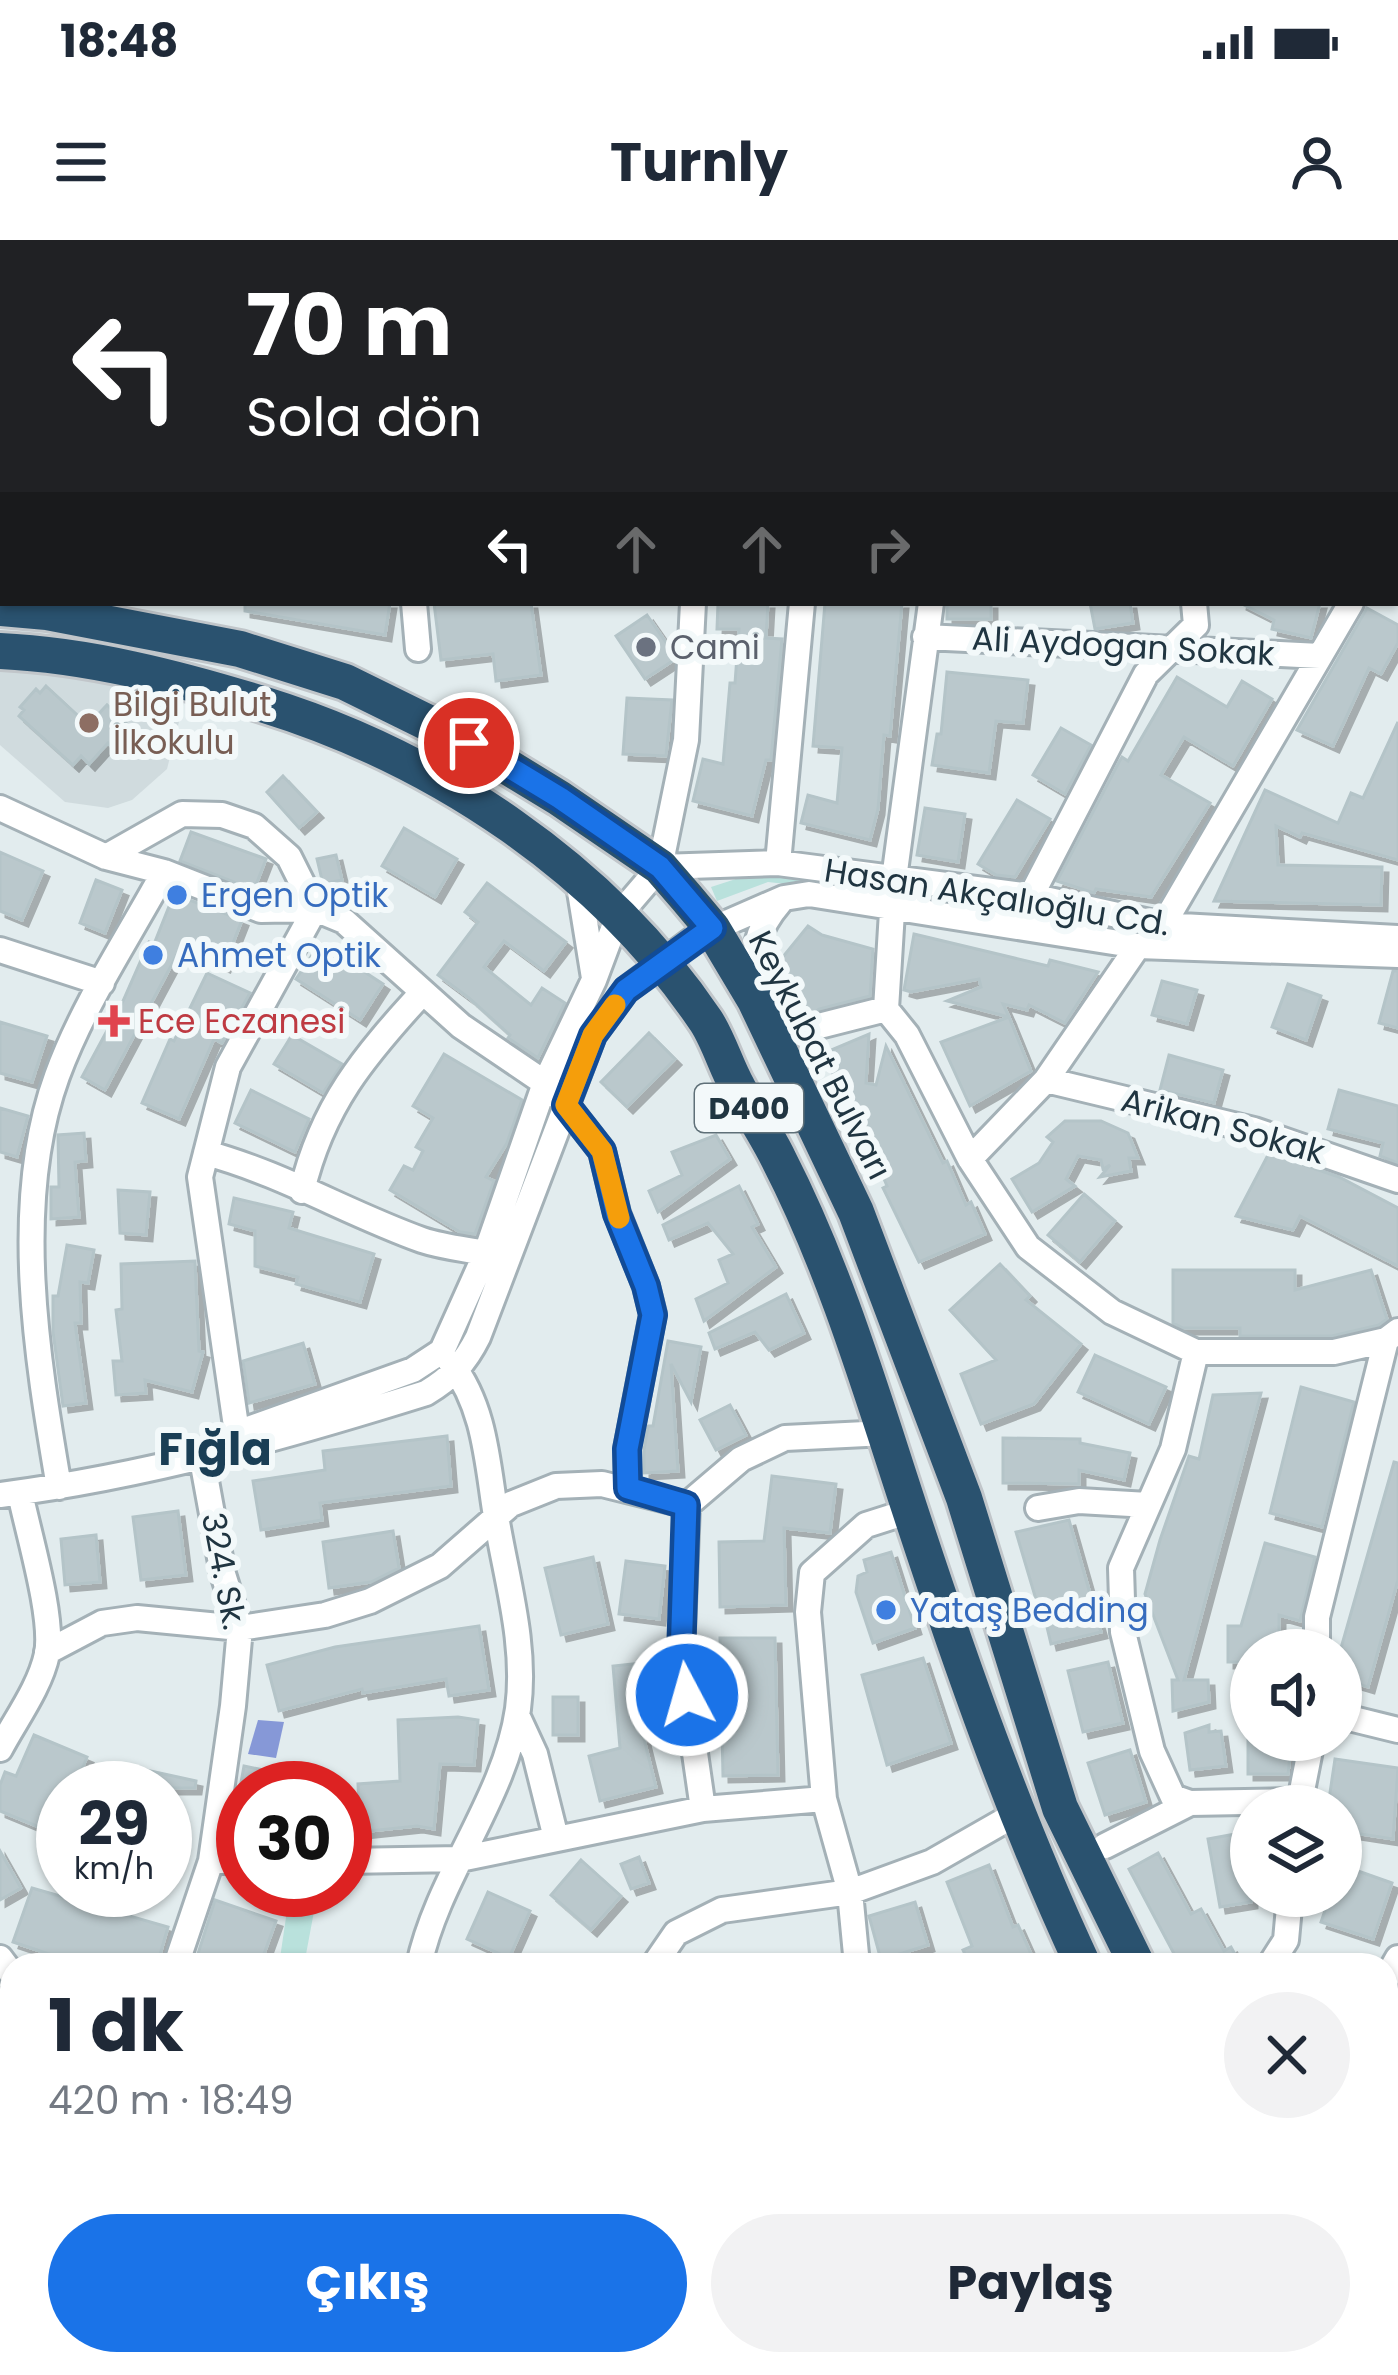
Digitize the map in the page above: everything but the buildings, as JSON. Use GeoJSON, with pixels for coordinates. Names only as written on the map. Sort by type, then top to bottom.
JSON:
{"type":"FeatureCollection","features":[{"type":"Feature","properties":{"kind":"highway","name":"Keykubat Bulvarı"},"geometry":{"type":"LineString","coordinates":[[0,608],[47,612],[240,649],[345,682],[469,743],[560,798],[660,867],[712,928],[754,1000],[856,1212],[964,1498],[1060,1808],[1131,1953]]}},
{"type":"Feature","properties":{"kind":"highway","name":"D400"},"geometry":{"type":"LineString","coordinates":[[0,651],[143,672],[222,692],[358,737],[416,766],[526,835],[618,916],[661,964],[708,1024],[734,1082],[780,1161],[886,1433],[1016,1814],[1077,1953]]}},
{"type":"Feature","properties":{"kind":"street"},"geometry":{"type":"LineString","coordinates":[[414,606],[418,649]]}},
{"type":"Feature","properties":{"kind":"street"},"geometry":{"type":"LineString","coordinates":[[0,1749],[35,1686],[47,1652],[46,1626],[10,1494],[133,1476],[268,1443],[427,1393],[450,1361],[545,1083],[594,980],[618,916],[660,867],[686,740],[693,606]]}},
{"type":"Feature","properties":{"kind":"street"},"geometry":{"type":"LineString","coordinates":[[778,863],[802,606]]}},
{"type":"Feature","properties":{"kind":"street"},"geometry":{"type":"LineString","coordinates":[[931,606],[894,879],[886,1009],[907,1035],[970,1159],[1028,1247],[1112,1312],[1196,1352],[1334,1352],[1392,1336]]}},
{"type":"Feature","properties":{"kind":"street"},"geometry":{"type":"LineString","coordinates":[[1031,896],[1146,674],[1196,625],[1194,606]]}},
{"type":"Feature","properties":{"kind":"street"},"geometry":{"type":"LineString","coordinates":[[1162,926],[1350,606]]}},
{"type":"Feature","properties":{"kind":"street","name":"Ali Aydogan Sokak"},"geometry":{"type":"LineString","coordinates":[[926,637],[1320,656]]}},
{"type":"Feature","properties":{"kind":"street"},"geometry":{"type":"LineString","coordinates":[[0,808],[106,857],[164,872],[261,910],[315,909],[344,921],[461,1026],[545,1083],[566,1105],[602,1151],[617,1214],[653,1315],[627,1449],[628,1488]]}},
{"type":"Feature","properties":{"kind":"street"},"geometry":{"type":"LineString","coordinates":[[106,857],[182,814],[222,815],[254,826],[289,857],[315,909]]}},
{"type":"Feature","properties":{"kind":"street","name":"Hasan Akçalıoğlu Cd."},"geometry":{"type":"LineString","coordinates":[[660,867],[778,863],[1031,896],[1162,926],[1395,936]]}},
{"type":"Feature","properties":{"kind":"street"},"geometry":{"type":"LineString","coordinates":[[59,1486],[35,1300],[36,1150],[57,1075],[164,872]]}},
{"type":"Feature","properties":{"kind":"street"},"geometry":{"type":"LineString","coordinates":[[578,879],[594,980]]}},
{"type":"Feature","properties":{"kind":"street","name":"Hasan Akçalıoğlu Cd."},"geometry":{"type":"LineString","coordinates":[[450,1361],[478,1337],[593,1035],[626,990],[712,928],[784,898],[809,894],[1138,946],[1395,936]]}},
{"type":"Feature","properties":{"kind":"street"},"geometry":{"type":"LineString","coordinates":[[754,1000],[760,925],[784,898]]}},
{"type":"Feature","properties":{"kind":"street"},"geometry":{"type":"LineString","coordinates":[[237,1433],[200,1177],[228,1066],[315,909]]}},
{"type":"Feature","properties":{"kind":"street"},"geometry":{"type":"LineString","coordinates":[[970,1159],[1046,1080],[1138,946]]}},
{"type":"Feature","properties":{"kind":"street"},"geometry":{"type":"LineString","coordinates":[[0,950],[102,982]]}},
{"type":"Feature","properties":{"kind":"street"},"geometry":{"type":"LineString","coordinates":[[302,1191],[311,1151],[352,1072],[422,993]]}},
{"type":"Feature","properties":{"kind":"street"},"geometry":{"type":"LineString","coordinates":[[823,1025],[886,1009]]}},
{"type":"Feature","properties":{"kind":"street","name":"Arikan Sokak"},"geometry":{"type":"LineString","coordinates":[[1046,1080],[1254,1130],[1398,1180]]}},
{"type":"Feature","properties":{"kind":"street"},"geometry":{"type":"LineString","coordinates":[[206,1153],[250,1165],[426,1241],[486,1253]]}},
{"type":"Feature","properties":{"kind":"street"},"geometry":{"type":"LineString","coordinates":[[1317,1629],[1392,1336]]}},
{"type":"Feature","properties":{"kind":"street"},"geometry":{"type":"LineString","coordinates":[[1196,1352],[1173,1449],[1120,1568],[1124,1632],[1152,1751],[1173,1797],[1190,1804],[1230,1804]]}},
{"type":"Feature","properties":{"kind":"street"},"geometry":{"type":"LineString","coordinates":[[202,1459],[237,1433],[450,1361]]}},
{"type":"Feature","properties":{"kind":"street"},"geometry":{"type":"LineString","coordinates":[[422,1953],[437,1903],[482,1818],[517,1715],[516,1624],[483,1432],[468,1387],[450,1361]]}},
{"type":"Feature","properties":{"kind":"street"},"geometry":{"type":"LineString","coordinates":[[703,1809],[681,1656],[686,1505],[741,1459],[785,1438],[886,1433]]}},
{"type":"Feature","properties":{"kind":"street","name":"324. Sk."},"geometry":{"type":"LineString","coordinates":[[180,1953],[211,1861],[240,1628],[224,1574],[202,1459]]}},
{"type":"Feature","properties":{"kind":"street"},"geometry":{"type":"LineString","coordinates":[[47,1652],[102,1623],[119,1620],[184,1620],[240,1628],[326,1615],[440,1567],[496,1515],[534,1492],[556,1486],[628,1488],[686,1505]]}},
{"type":"Feature","properties":{"kind":"street"},"geometry":{"type":"LineString","coordinates":[[1038,1508],[1079,1501],[1148,1505]]}},
{"type":"Feature","properties":{"kind":"street"},"geometry":{"type":"LineString","coordinates":[[856,1953],[850,1892],[824,1799],[808,1612],[812,1573],[866,1526],[910,1510]]}},
{"type":"Feature","properties":{"kind":"street"},"geometry":{"type":"LineString","coordinates":[[517,1715],[535,1754],[556,1838]]}},
{"type":"Feature","properties":{"kind":"street"},"geometry":{"type":"LineString","coordinates":[[1362,1721],[1398,1730]]}},
{"type":"Feature","properties":{"kind":"street"},"geometry":{"type":"LineString","coordinates":[[372,1861],[460,1859],[703,1809],[824,1799]]}},
{"type":"Feature","properties":{"kind":"street"},"geometry":{"type":"LineString","coordinates":[[1105,1846],[1190,1804]]}},
{"type":"Feature","properties":{"kind":"street"},"geometry":{"type":"LineString","coordinates":[[662,1953],[676,1933],[722,1910],[850,1892],[932,1862],[1016,1814]]}},
{"type":"Feature","properties":{"kind":"street"},"geometry":{"type":"LineString","coordinates":[[211,1861],[216,1861]]}},
{"type":"Feature","properties":{"kind":"street"},"geometry":{"type":"LineString","coordinates":[[1278,1953],[1286,1940],[1289,1917]]}},
{"type":"Feature","properties":{"kind":"shaded area","name":"Bilgi Bulut İlkokulu"},"geometry":{"type":"Polygon","coordinates":[[[0,667],[37,669],[184,702],[167,769],[132,800],[108,808],[65,802],[0,745],[0,667]]]}},
{"type":"Feature","properties":{"kind":"green space"},"geometry":{"type":"Polygon","coordinates":[[[798,876],[878,889],[874,894],[768,882],[717,901],[711,887],[739,878],[798,876]]]}},
{"type":"Feature","properties":{"kind":"green space"},"geometry":{"type":"Polygon","coordinates":[[[914,884],[1143,931],[1385,943],[1141,939],[913,892],[914,884]]]}},
{"type":"Feature","properties":{"kind":"green space"},"geometry":{"type":"Polygon","coordinates":[[[286,1917],[313,1917],[306,1953],[281,1953],[286,1917]]]}},
{"type":"Feature","properties":{"kind":"water"},"geometry":{"type":"Polygon","coordinates":[[[258,1720],[284,1722],[276,1758],[248,1754],[258,1720]]]}},
{"type":"Feature","properties":{"kind":"slow traffic"},"geometry":{"type":"LineString","coordinates":[[615,1005],[593,1035],[566,1105],[602,1151],[619,1218]]}},
{"type":"Feature","properties":{"kind":"place","name":"Cami"},"geometry":{"type":"Point","coordinates":[646,647]}},
{"type":"Feature","properties":{"kind":"place","name":"Bilgi Bulut İlkokulu"},"geometry":{"type":"Point","coordinates":[89,723]}},
{"type":"Feature","properties":{"kind":"place","name":"Ergen Optik"},"geometry":{"type":"Point","coordinates":[177,895]}},
{"type":"Feature","properties":{"kind":"place","name":"Ahmet Optik"},"geometry":{"type":"Point","coordinates":[153,955]}},
{"type":"Feature","properties":{"kind":"place","name":"Ece Eczanesi"},"geometry":{"type":"Point","coordinates":[114,1021]}},
{"type":"Feature","properties":{"kind":"place","name":"Yataş Bedding"},"geometry":{"type":"Point","coordinates":[886,1610]}},
{"type":"Feature","properties":{"kind":"district","name":"Fığla"},"geometry":{"type":"Point","coordinates":[215,1449]}},
{"type":"Feature","properties":{"kind":"route"},"geometry":{"type":"LineString","coordinates":[[469,743],[660,867],[712,928],[626,990],[593,1035],[566,1105],[602,1151],[617,1214],[653,1315],[627,1449],[628,1488],[686,1505],[681,1656],[687,1695]]}}]}
